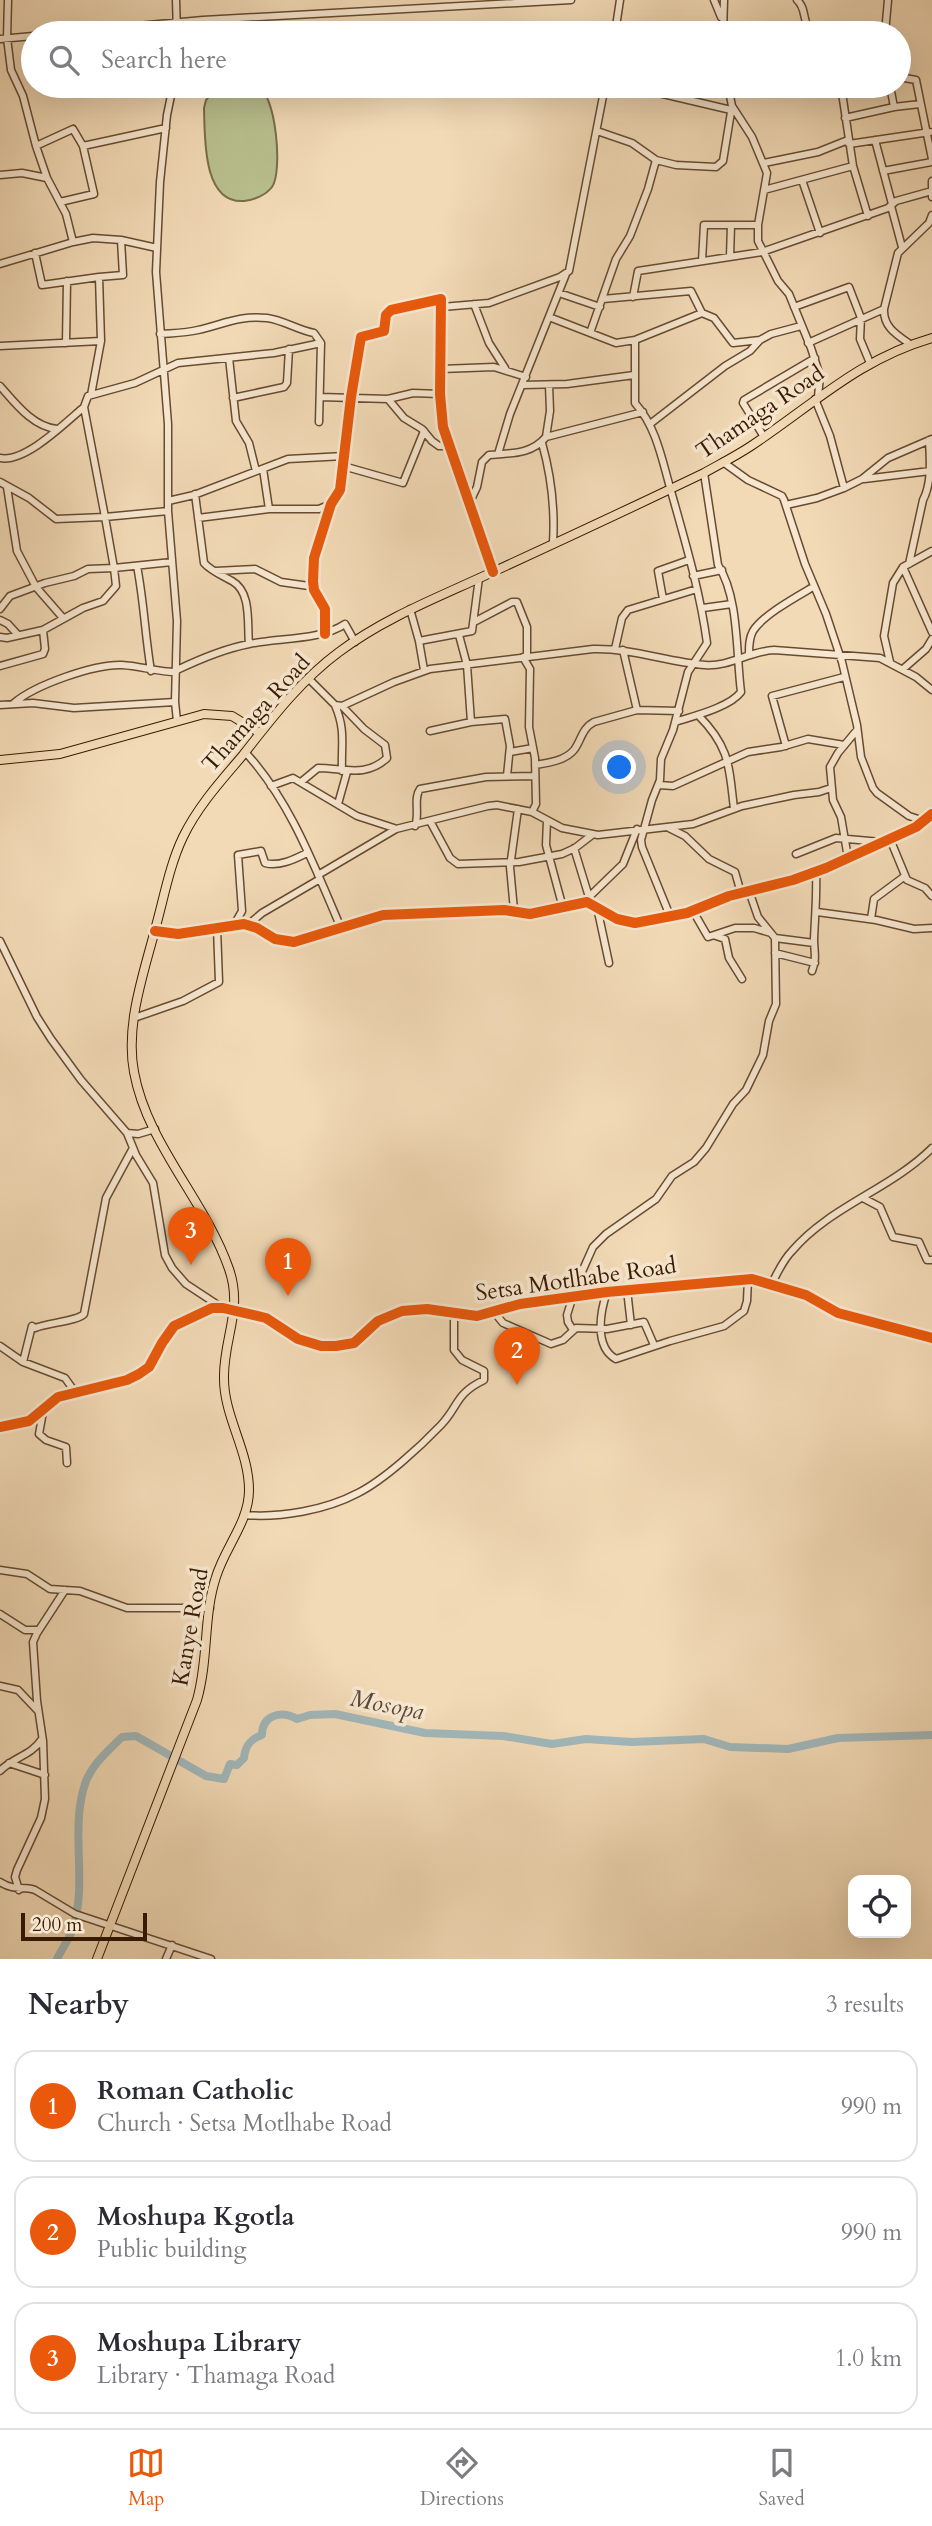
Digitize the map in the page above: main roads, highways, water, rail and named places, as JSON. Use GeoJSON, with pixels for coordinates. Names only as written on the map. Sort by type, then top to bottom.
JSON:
{"type":"FeatureCollection","features":[{"type":"Feature","properties":{"kind":"main road","name":"Thamaga Road"},"geometry":{"type":"LineString","coordinates":[[235,1312],[233,1284],[224,1256],[146,1110],[134,1074],[131,1046],[134,1018],[155,931],[182,839],[207,798],[309,678],[355,642],[410,609],[704,473],[764,437],[816,398],[870,363],[910,344],[932,338]]}},
{"type":"Feature","properties":{"kind":"main road"},"geometry":{"type":"LineString","coordinates":[[0,760],[60,754],[204,714],[222,714],[241,720],[260,733]]}},
{"type":"Feature","properties":{"kind":"main road","name":"Kanye Road"},"geometry":{"type":"LineString","coordinates":[[97,1959],[179,1747],[204,1674],[216,1575],[249,1500],[249,1476],[224,1387],[224,1365],[235,1312]]}},
{"type":"Feature","properties":{"kind":"waterway","name":"Mosopa"},"geometry":{"type":"LineString","coordinates":[[57,1959],[73,1929],[78,1908],[79,1819],[85,1784],[96,1764],[122,1737],[136,1736],[206,1776],[224,1779],[230,1764],[237,1765],[244,1758],[249,1744],[262,1735],[265,1723],[279,1715],[297,1719],[310,1715],[335,1714],[425,1733],[503,1736],[552,1744],[586,1739],[632,1742],[704,1739],[730,1747],[788,1749],[838,1738],[932,1735]]}},
{"type":"Feature","properties":{"kind":"place","name":"Moshupa Library"},"geometry":{"type":"Point","coordinates":[191,1265]}},
{"type":"Feature","properties":{"kind":"place","name":"Roman Catholic"},"geometry":{"type":"Point","coordinates":[288,1296]}},
{"type":"Feature","properties":{"kind":"place","name":"Moshupa Kgotla"},"geometry":{"type":"Point","coordinates":[517,1385]}}]}
